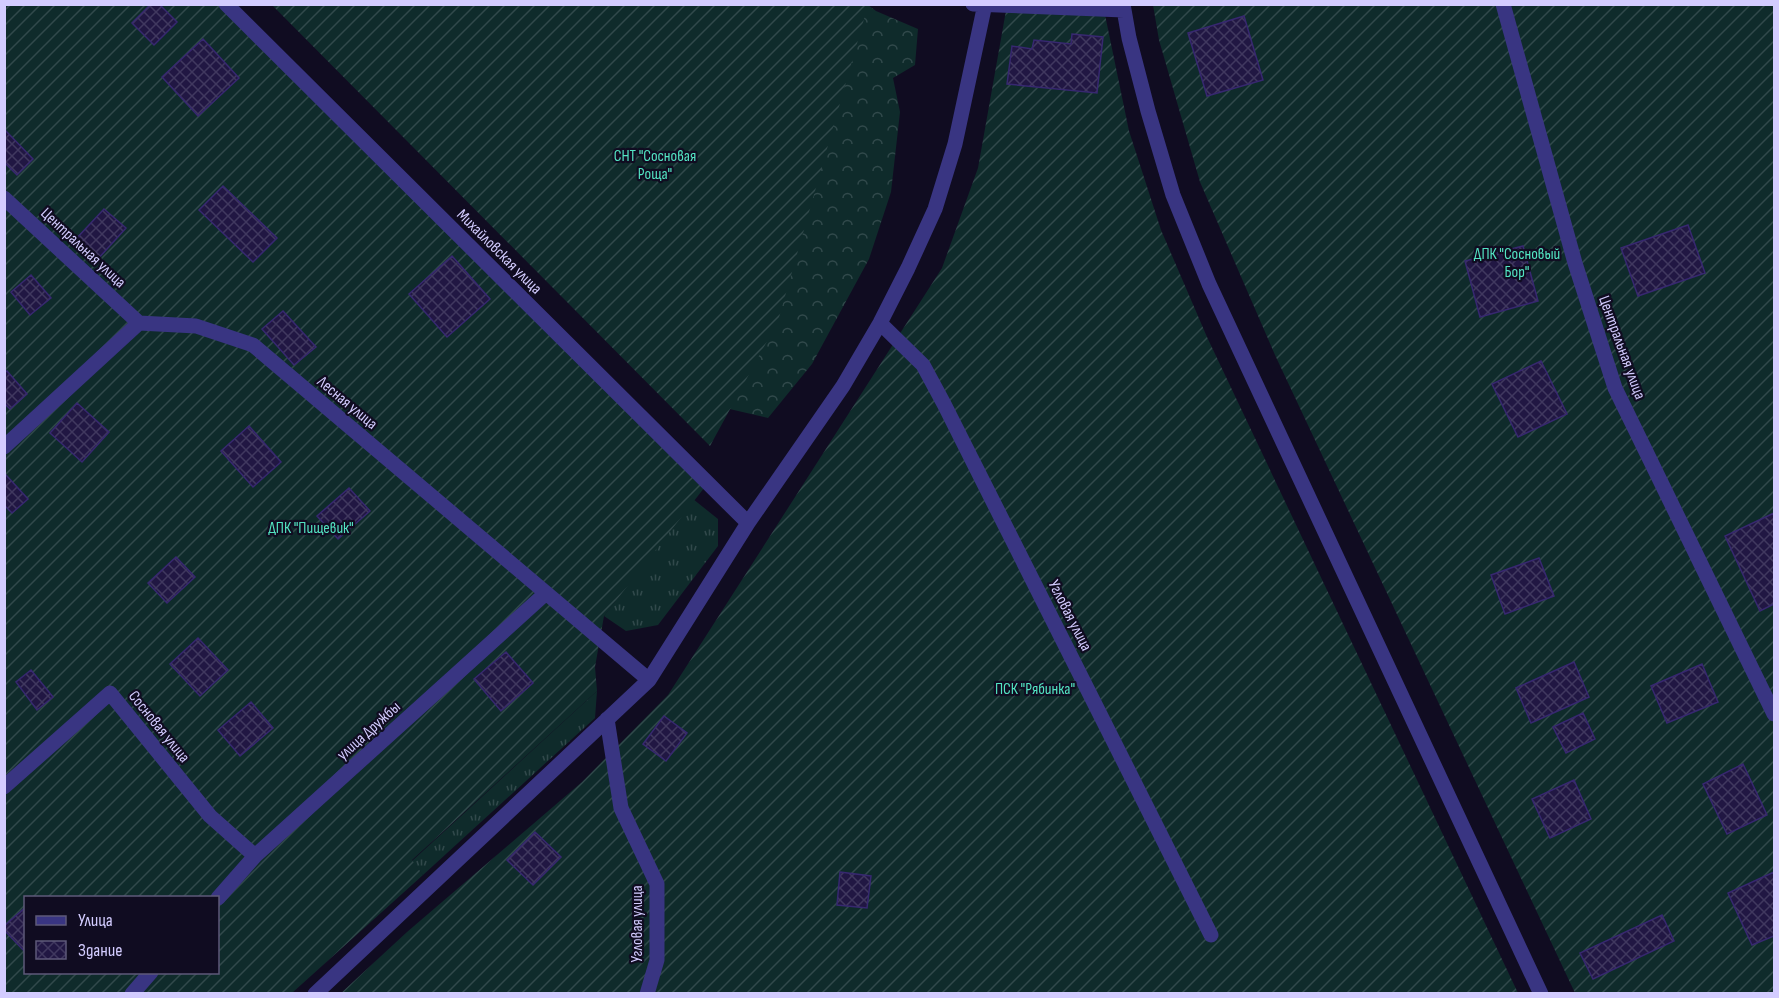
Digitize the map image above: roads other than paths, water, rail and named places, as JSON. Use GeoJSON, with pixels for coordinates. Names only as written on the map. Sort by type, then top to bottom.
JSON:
{"type":"FeatureCollection","features":[{"type":"Feature","properties":{"kind":"street","name":"Михайловская улица"},"geometry":{"type":"LineString","coordinates":[[226,4],[748,523]]}},
{"type":"Feature","properties":{"kind":"street","name":"Центральная улица"},"geometry":{"type":"LineString","coordinates":[[1503,4],[1575,263],[1615,388],[1774,714]]}},
{"type":"Feature","properties":{"kind":"street"},"geometry":{"type":"LineString","coordinates":[[315,993],[649,680],[748,523],[843,386],[880,323],[935,210],[956,144],[981,5],[1124,7],[1129,38],[1148,111],[1173,195],[1209,284],[1541,993]]}},
{"type":"Feature","properties":{"kind":"street","name":"Центральная улица"},"geometry":{"type":"LineString","coordinates":[[4,198],[139,323]]}},
{"type":"Feature","properties":{"kind":"street"},"geometry":{"type":"LineString","coordinates":[[4,447],[139,323]]}},
{"type":"Feature","properties":{"kind":"street","name":"Лесная улица"},"geometry":{"type":"LineString","coordinates":[[139,323],[196,326],[253,345],[649,680]]}},
{"type":"Feature","properties":{"kind":"street","name":"Угловая улица"},"geometry":{"type":"LineString","coordinates":[[880,323],[923,365],[1211,935]]}},
{"type":"Feature","properties":{"kind":"street","name":"улица Дружбы"},"geometry":{"type":"LineString","coordinates":[[219,897],[255,856],[546,593]]}},
{"type":"Feature","properties":{"kind":"street","name":"Сосновая улица"},"geometry":{"type":"LineString","coordinates":[[4,787],[111,693],[210,816],[255,856]]}},
{"type":"Feature","properties":{"kind":"street","name":"Угловая улица"},"geometry":{"type":"LineString","coordinates":[[607,719],[621,808],[657,884],[657,960],[647,993]]}},
{"type":"Feature","properties":{"kind":"street"},"geometry":{"type":"LineString","coordinates":[[132,993],[148,974]]}},
{"type":"Feature","properties":{"kind":"park label","name":"СНТ \"Сосновая Роща\""},"geometry":{"type":"Point","coordinates":[655,164]}},
{"type":"Feature","properties":{"kind":"park label","name":"ДПК \"Сосновый Бор\""},"geometry":{"type":"Point","coordinates":[1517,262]}},
{"type":"Feature","properties":{"kind":"park label","name":"ДПК \"Пищевик\""},"geometry":{"type":"Point","coordinates":[311,527]}},
{"type":"Feature","properties":{"kind":"park label","name":"ПСК \"Рябинка\""},"geometry":{"type":"Point","coordinates":[1035,688]}}]}
